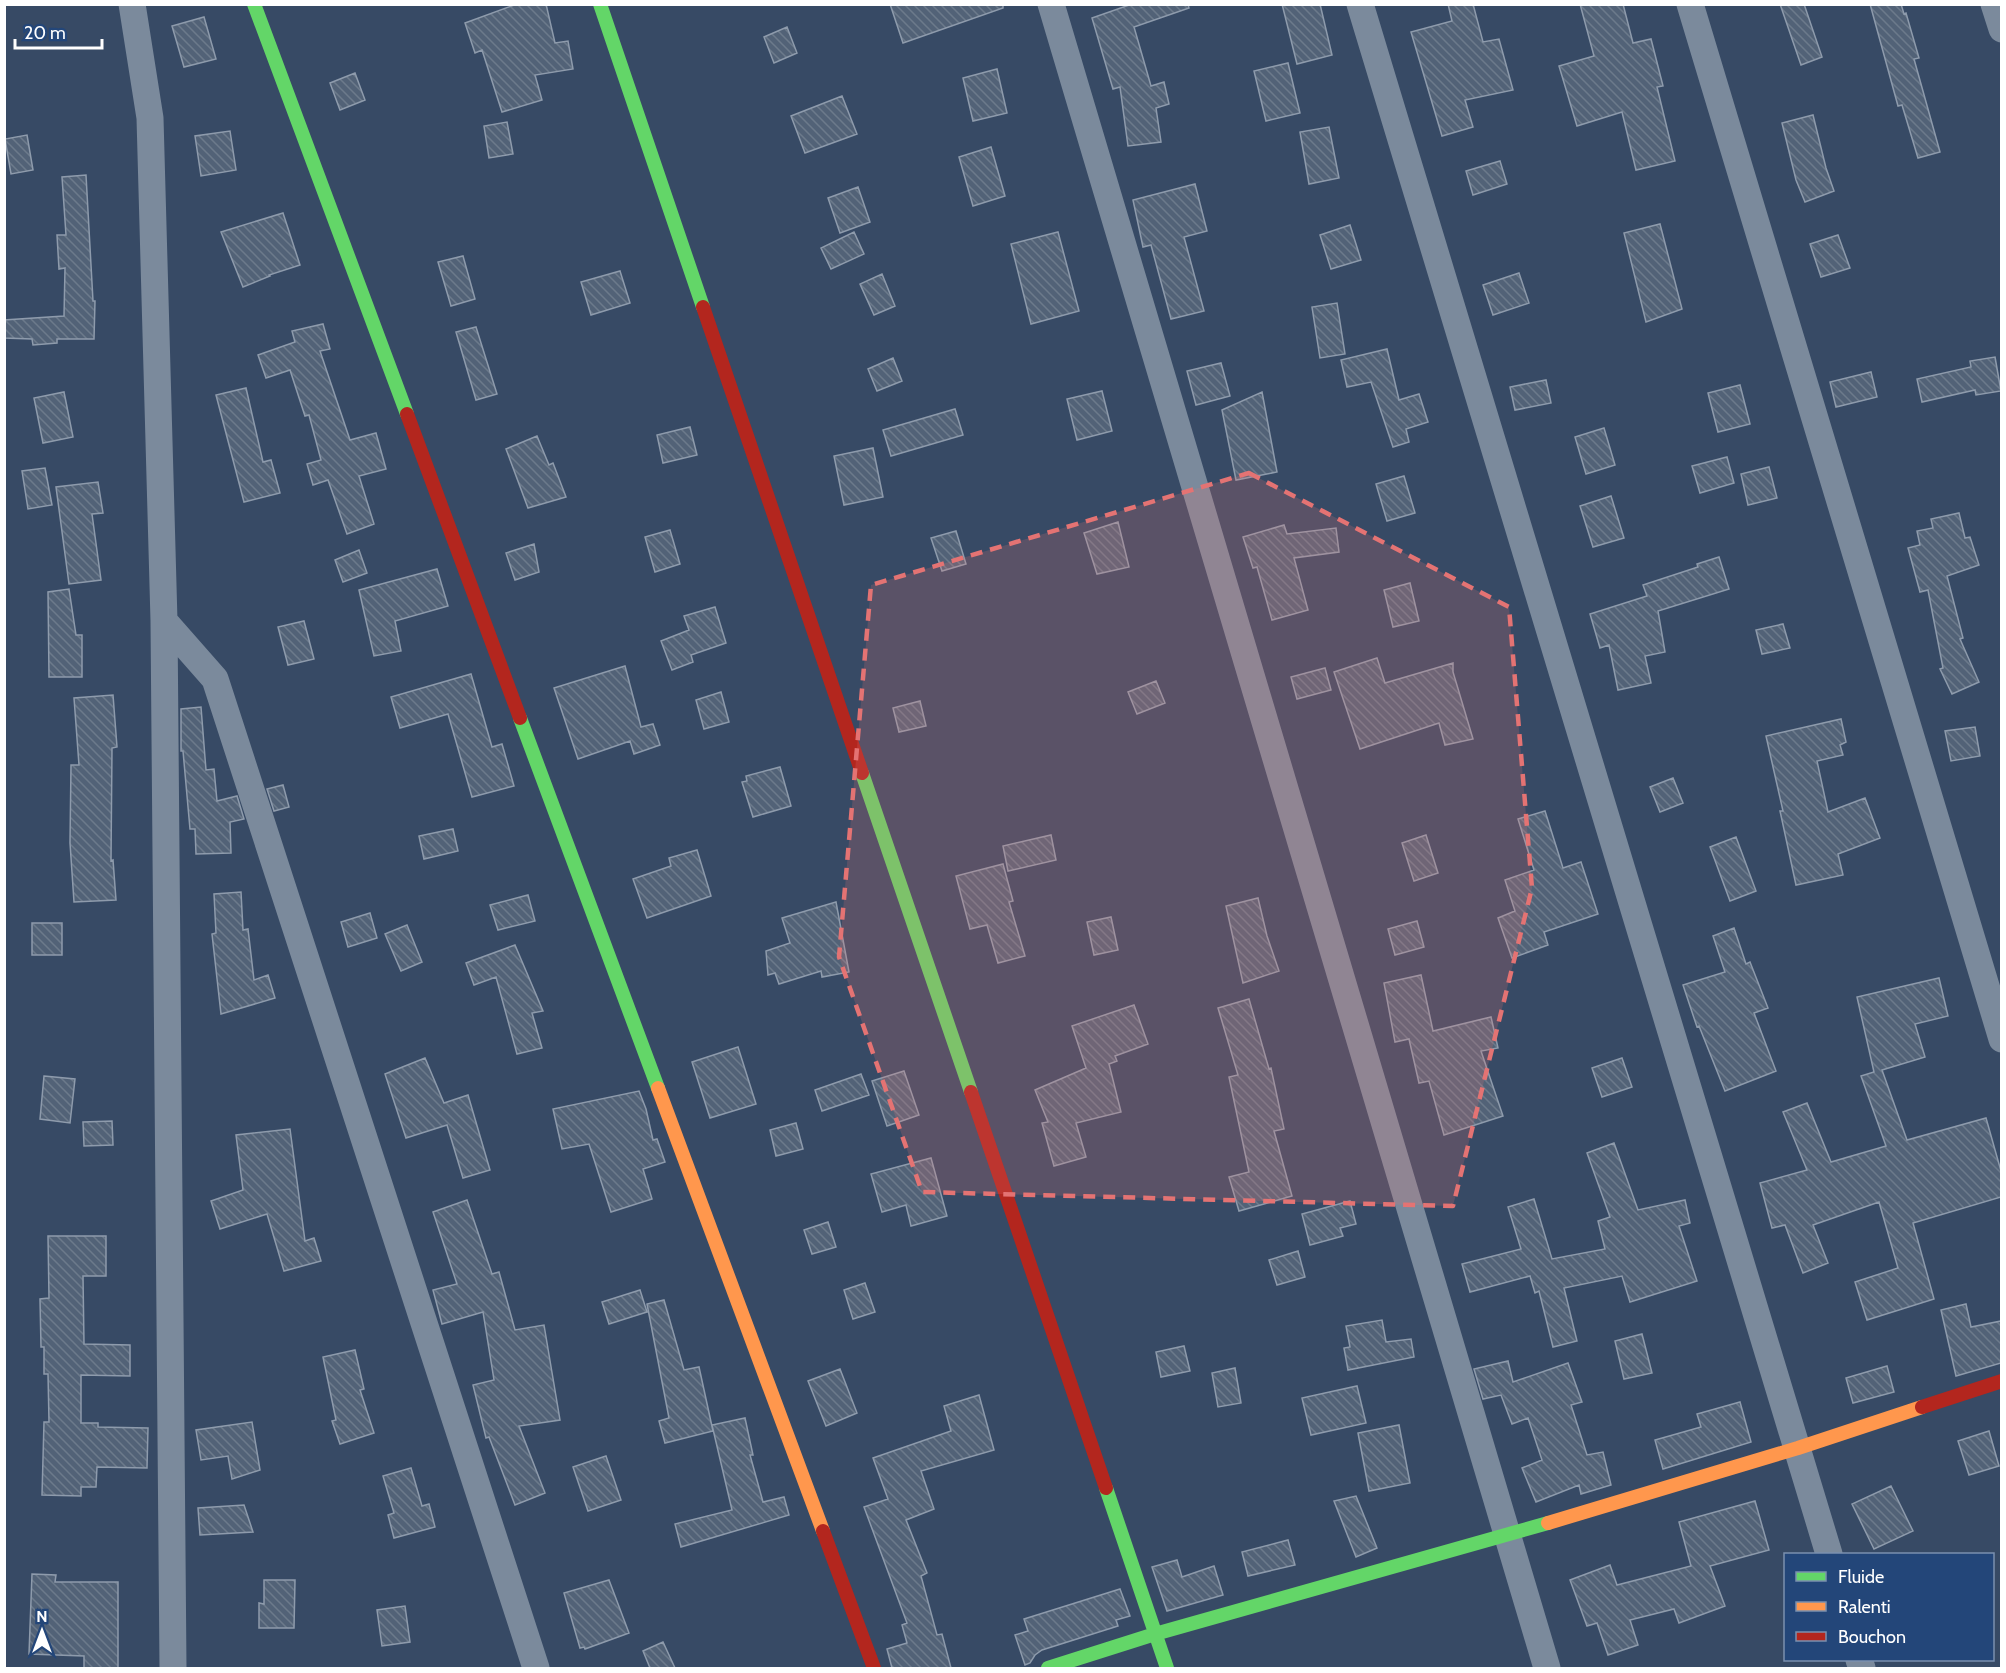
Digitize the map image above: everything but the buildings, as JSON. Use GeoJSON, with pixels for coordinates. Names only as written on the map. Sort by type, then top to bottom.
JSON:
{"type":"FeatureCollection","features":[{"type":"Feature","properties":{"kind":"street"},"geometry":{"type":"LineString","coordinates":[[132,4],[150,118],[164,621],[173,1668]]}},
{"type":"Feature","properties":{"kind":"street"},"geometry":{"type":"LineString","coordinates":[[254,4],[874,1668]]}},
{"type":"Feature","properties":{"kind":"street"},"geometry":{"type":"LineString","coordinates":[[600,4],[1167,1668]]}},
{"type":"Feature","properties":{"kind":"street"},"geometry":{"type":"LineString","coordinates":[[1051,4],[1547,1668]]}},
{"type":"Feature","properties":{"kind":"street"},"geometry":{"type":"LineString","coordinates":[[1360,4],[1829,1553]]}},
{"type":"Feature","properties":{"kind":"street"},"geometry":{"type":"LineString","coordinates":[[1690,4],[2001,1040]]}},
{"type":"Feature","properties":{"kind":"street"},"geometry":{"type":"LineString","coordinates":[[1994,4],[2001,29]]}},
{"type":"Feature","properties":{"kind":"street"},"geometry":{"type":"LineString","coordinates":[[164,621],[215,679],[536,1668]]}},
{"type":"Feature","properties":{"kind":"street"},"geometry":{"type":"LineString","coordinates":[[1048,1668],[1155,1634],[1509,1535],[1798,1448],[2001,1381]]}},
{"type":"Feature","properties":{"kind":"highlighted area"},"geometry":{"type":"Polygon","coordinates":[[[1249,473],[1509,607],[1532,888],[1453,1206],[922,1192],[839,957],[871,585],[1249,473]]]}},
{"type":"Feature","properties":{"kind":"traffic: fast"},"geometry":{"type":"LineString","coordinates":[[254,4],[407,414]]}},
{"type":"Feature","properties":{"kind":"traffic: fast"},"geometry":{"type":"LineString","coordinates":[[600,4],[703,307]]}},
{"type":"Feature","properties":{"kind":"traffic: fast"},"geometry":{"type":"LineString","coordinates":[[520,718],[658,1088]]}},
{"type":"Feature","properties":{"kind":"traffic: fast"},"geometry":{"type":"LineString","coordinates":[[862,773],[971,1092]]}},
{"type":"Feature","properties":{"kind":"traffic: fast"},"geometry":{"type":"LineString","coordinates":[[1106,1488],[1167,1668]]}},
{"type":"Feature","properties":{"kind":"traffic: fast"},"geometry":{"type":"LineString","coordinates":[[1048,1668],[1155,1634],[1548,1523]]}},
{"type":"Feature","properties":{"kind":"traffic: slow"},"geometry":{"type":"LineString","coordinates":[[658,1088],[823,1531]]}},
{"type":"Feature","properties":{"kind":"traffic: slow"},"geometry":{"type":"LineString","coordinates":[[1548,1523],[1798,1448],[1922,1407]]}},
{"type":"Feature","properties":{"kind":"traffic: jam"},"geometry":{"type":"LineString","coordinates":[[703,307],[862,773]]}},
{"type":"Feature","properties":{"kind":"traffic: jam"},"geometry":{"type":"LineString","coordinates":[[407,414],[520,718]]}},
{"type":"Feature","properties":{"kind":"traffic: jam"},"geometry":{"type":"LineString","coordinates":[[971,1092],[1106,1488]]}},
{"type":"Feature","properties":{"kind":"traffic: jam"},"geometry":{"type":"LineString","coordinates":[[1922,1407],[2002,1381]]}},
{"type":"Feature","properties":{"kind":"traffic: jam"},"geometry":{"type":"LineString","coordinates":[[823,1531],[874,1668]]}}]}
